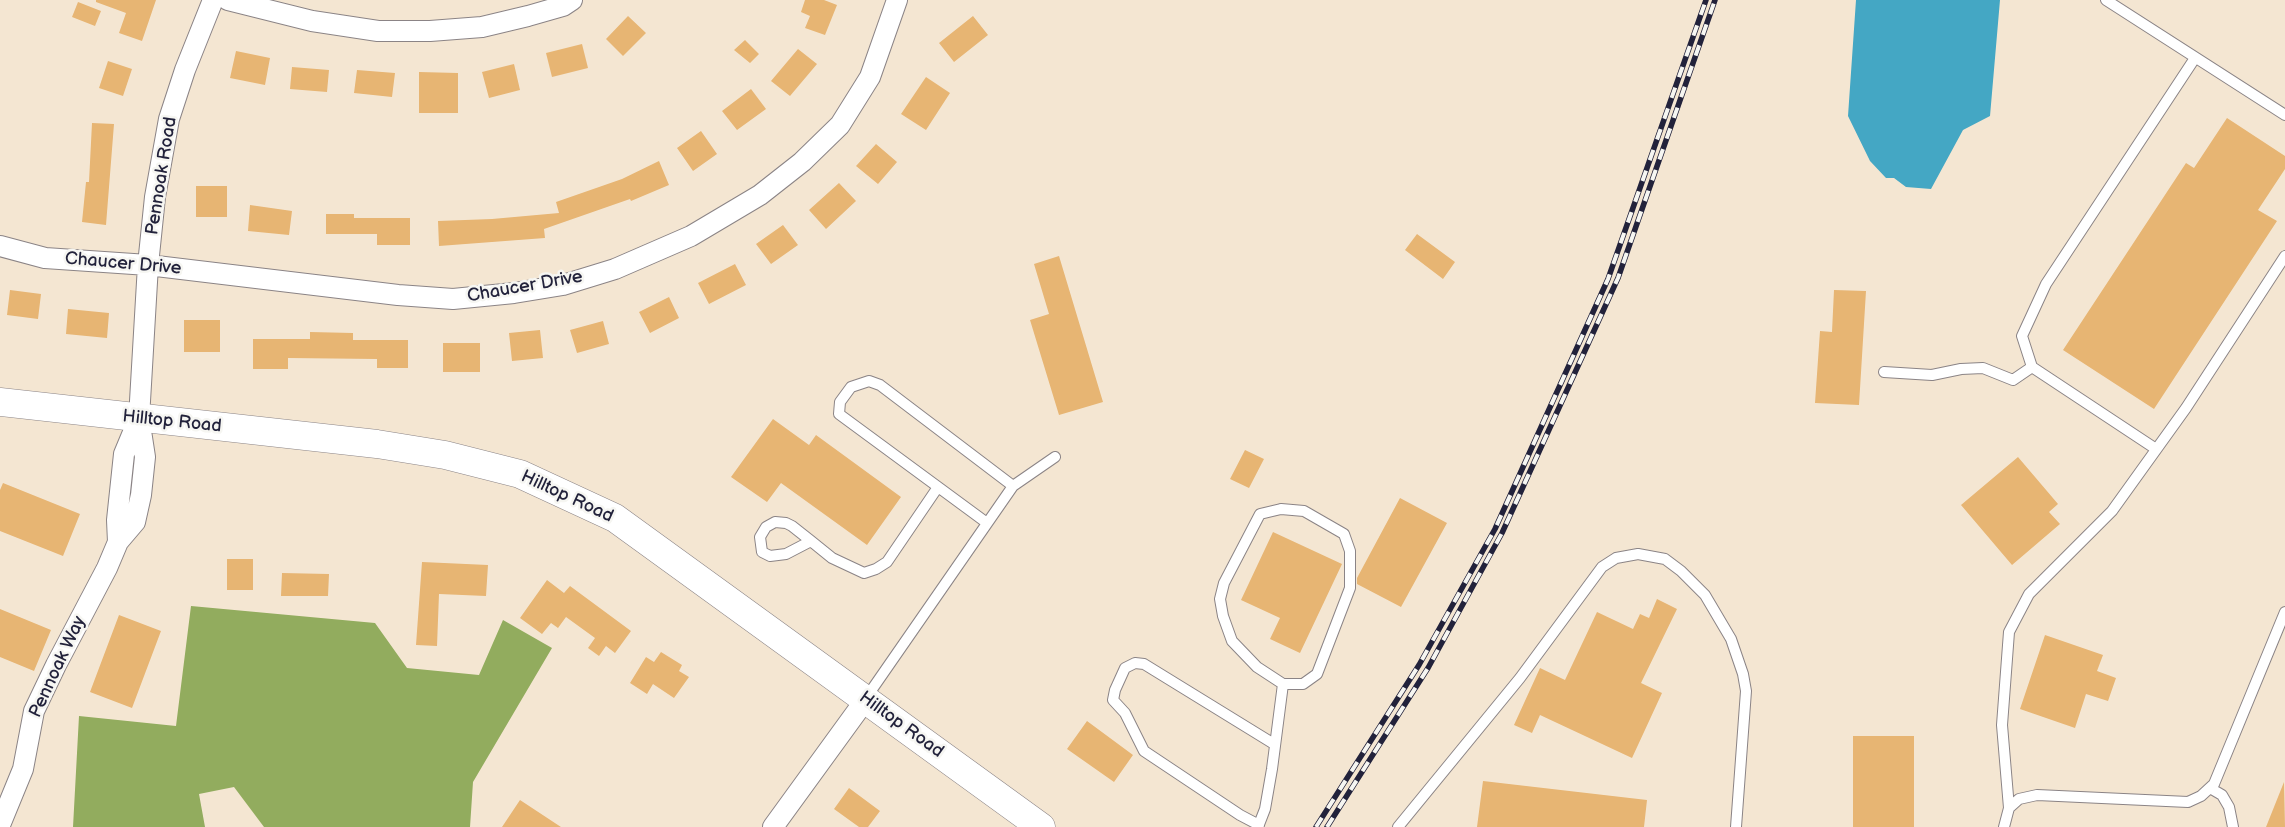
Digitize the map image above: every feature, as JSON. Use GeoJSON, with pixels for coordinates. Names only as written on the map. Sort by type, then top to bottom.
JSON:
{"type":"FeatureCollection","features":[{"type":"Feature","properties":{"kind":"main road","name":"Hilltop Road"},"geometry":{"type":"LineString","coordinates":[[0,402],[377,444],[445,455],[520,474],[616,518],[1041,827]]}},
{"type":"Feature","properties":{"kind":"street","name":"Pennoak Road"},"geometry":{"type":"LineString","coordinates":[[138,418],[148,265],[155,197],[169,119],[185,70],[213,0]]}},
{"type":"Feature","properties":{"kind":"street"},"geometry":{"type":"LineString","coordinates":[[228,0],[312,21],[378,31],[430,31],[482,27],[537,14],[563,6],[572,0]]}},
{"type":"Feature","properties":{"kind":"street","name":"Chaucer Drive"},"geometry":{"type":"LineString","coordinates":[[0,246],[45,258],[148,265],[398,295],[453,299],[514,293],[563,285],[616,269],[691,236],[760,195],[802,162],[840,125],[870,77],[896,0]]}},
{"type":"Feature","properties":{"kind":"street","name":"Pennoak Way"},"geometry":{"type":"LineString","coordinates":[[0,826],[23,769],[34,711],[56,665],[108,568],[118,542],[117,520],[124,454],[138,418]]}},
{"type":"Feature","properties":{"kind":"street"},"geometry":{"type":"LineString","coordinates":[[772,827],[866,699]]}},
{"type":"Feature","properties":{"kind":"lane"},"geometry":{"type":"LineString","coordinates":[[2106,0],[2285,115]]}},
{"type":"Feature","properties":{"kind":"lane"},"geometry":{"type":"LineString","coordinates":[[2156,449],[2032,368],[2022,336],[2046,284],[2195,58]]}},
{"type":"Feature","properties":{"kind":"lane"},"geometry":{"type":"LineString","coordinates":[[2004,827],[2010,808],[2002,725],[2009,632],[2029,594],[2112,511],[2191,400],[2285,256]]}},
{"type":"Feature","properties":{"kind":"lane"},"geometry":{"type":"LineString","coordinates":[[1884,372],[1932,376],[1961,369],[1983,368],[2013,380],[2032,368]]}},
{"type":"Feature","properties":{"kind":"lane"},"geometry":{"type":"LineString","coordinates":[[987,523],[839,414],[840,402],[851,387],[869,381],[880,384],[1013,486]]}},
{"type":"Feature","properties":{"kind":"lane"},"geometry":{"type":"LineString","coordinates":[[866,699],[1013,486],[1055,457]]}},
{"type":"Feature","properties":{"kind":"lane"},"geometry":{"type":"LineString","coordinates":[[811,541],[786,554],[770,556],[762,552],[760,537],[766,527],[775,522],[792,526],[811,541],[832,558],[864,573],[876,570],[887,562],[938,487]]}},
{"type":"Feature","properties":{"kind":"lane"},"geometry":{"type":"LineString","coordinates":[[1281,509],[1304,511],[1344,534],[1350,551],[1351,568],[1350,588],[1317,674],[1303,684],[1283,684],[1257,667],[1232,641],[1223,616],[1220,599],[1224,583],[1260,514],[1281,509]]}},
{"type":"Feature","properties":{"kind":"lane"},"geometry":{"type":"LineString","coordinates":[[1398,827],[1520,678],[1602,567],[1616,558],[1638,554],[1665,559],[1681,571],[1705,595],[1731,639],[1743,674],[1746,691],[1736,827]]}},
{"type":"Feature","properties":{"kind":"lane"},"geometry":{"type":"LineString","coordinates":[[2010,808],[2019,799],[2037,794],[2188,802],[2201,796],[2214,784],[2285,612]]}},
{"type":"Feature","properties":{"kind":"lane"},"geometry":{"type":"LineString","coordinates":[[1274,744],[1144,664],[1135,663],[1125,668],[1115,690],[1113,700],[1124,712],[1144,751],[1258,826],[1265,808],[1272,769],[1283,684]]}},
{"type":"Feature","properties":{"kind":"lane"},"geometry":{"type":"LineString","coordinates":[[2210,788],[2222,795],[2229,807],[2233,827]]}},
{"type":"Feature","properties":{"kind":"green space"},"geometry":{"type":"Polygon","coordinates":[[[191,606],[375,623],[407,668],[479,675],[503,620],[552,648],[473,782],[470,827],[264,827],[234,787],[199,794],[205,827],[73,827],[79,716],[176,726],[191,606]]]}},
{"type":"Feature","properties":{"kind":"water"},"geometry":{"type":"Polygon","coordinates":[[[1856,0],[2000,0],[1990,116],[1963,130],[1931,189],[1906,187],[1894,178],[1886,178],[1870,161],[1848,116],[1856,0]]]}},
{"type":"Feature","properties":{"kind":"building"},"geometry":{"type":"Polygon","coordinates":[[[96,0],[156,0],[142,41],[119,33],[126,13],[96,2],[96,0]]]}},
{"type":"Feature","properties":{"kind":"building"},"geometry":{"type":"Polygon","coordinates":[[[805,0],[824,0],[837,5],[825,35],[805,28],[810,16],[801,12],[805,0]]]}},
{"type":"Feature","properties":{"kind":"building"},"geometry":{"type":"Polygon","coordinates":[[[78,2],[101,11],[95,26],[72,17],[78,2]]]}},
{"type":"Feature","properties":{"kind":"building"},"geometry":{"type":"Polygon","coordinates":[[[628,16],[646,33],[623,56],[606,39],[628,16]]]}},
{"type":"Feature","properties":{"kind":"building"},"geometry":{"type":"Polygon","coordinates":[[[973,16],[988,35],[954,62],[939,43],[973,16]]]}},
{"type":"Feature","properties":{"kind":"building"},"geometry":{"type":"Polygon","coordinates":[[[745,40],[759,54],[750,63],[734,50],[745,40]]]}},
{"type":"Feature","properties":{"kind":"building"},"geometry":{"type":"Polygon","coordinates":[[[582,44],[588,68],[552,77],[546,53],[582,44]]]}},
{"type":"Feature","properties":{"kind":"building"},"geometry":{"type":"Polygon","coordinates":[[[798,49],[817,64],[790,96],[771,81],[798,49]]]}},
{"type":"Feature","properties":{"kind":"building"},"geometry":{"type":"Polygon","coordinates":[[[236,51],[270,58],[265,85],[230,78],[236,51]]]}},
{"type":"Feature","properties":{"kind":"building"},"geometry":{"type":"Polygon","coordinates":[[[108,61],[132,69],[123,96],[99,88],[108,61]]]}},
{"type":"Feature","properties":{"kind":"building"},"geometry":{"type":"Polygon","coordinates":[[[514,64],[520,90],[489,98],[482,72],[514,64]]]}},
{"type":"Feature","properties":{"kind":"building"},"geometry":{"type":"Polygon","coordinates":[[[292,67],[329,70],[327,92],[290,89],[292,67]]]}},
{"type":"Feature","properties":{"kind":"building"},"geometry":{"type":"Polygon","coordinates":[[[357,70],[395,73],[392,97],[354,93],[357,70]]]}},
{"type":"Feature","properties":{"kind":"building"},"geometry":{"type":"Polygon","coordinates":[[[419,72],[458,73],[458,113],[419,113],[419,72]]]}},
{"type":"Feature","properties":{"kind":"building"},"geometry":{"type":"Polygon","coordinates":[[[926,77],[950,93],[926,130],[901,114],[926,77]]]}},
{"type":"Feature","properties":{"kind":"building"},"geometry":{"type":"Polygon","coordinates":[[[751,89],[766,109],[737,130],[722,111],[751,89]]]}},
{"type":"Feature","properties":{"kind":"building"},"geometry":{"type":"Polygon","coordinates":[[[2227,118],[2285,156],[2285,169],[2258,210],[2277,221],[2154,409],[2063,350],[2186,163],[2194,168],[2227,118]]]}},
{"type":"Feature","properties":{"kind":"building"},"geometry":{"type":"Polygon","coordinates":[[[92,123],[114,124],[106,225],[82,222],[86,182],[89,182],[92,123]]]}},
{"type":"Feature","properties":{"kind":"building"},"geometry":{"type":"Polygon","coordinates":[[[701,131],[717,154],[693,171],[677,148],[701,131]]]}},
{"type":"Feature","properties":{"kind":"building"},"geometry":{"type":"Polygon","coordinates":[[[876,144],[897,162],[878,184],[856,166],[876,144]]]}},
{"type":"Feature","properties":{"kind":"building"},"geometry":{"type":"Polygon","coordinates":[[[659,161],[669,185],[631,201],[630,199],[544,229],[545,238],[439,246],[438,221],[492,219],[559,213],[556,202],[622,179],[659,161]]]}},
{"type":"Feature","properties":{"kind":"building"},"geometry":{"type":"Polygon","coordinates":[[[839,183],[856,201],[826,229],[809,210],[839,183]]]}},
{"type":"Feature","properties":{"kind":"building"},"geometry":{"type":"Polygon","coordinates":[[[196,186],[227,186],[227,217],[196,217],[196,186]]]}},
{"type":"Feature","properties":{"kind":"building"},"geometry":{"type":"Polygon","coordinates":[[[250,205],[292,211],[289,235],[248,231],[250,205]]]}},
{"type":"Feature","properties":{"kind":"building"},"geometry":{"type":"Polygon","coordinates":[[[326,214],[354,214],[354,218],[410,218],[410,245],[377,245],[377,234],[326,234],[326,214]]]}},
{"type":"Feature","properties":{"kind":"building"},"geometry":{"type":"Polygon","coordinates":[[[783,225],[798,245],[771,264],[756,244],[783,225]]]}},
{"type":"Feature","properties":{"kind":"building"},"geometry":{"type":"Polygon","coordinates":[[[1417,234],[1455,262],[1443,279],[1405,250],[1417,234]]]}},
{"type":"Feature","properties":{"kind":"building"},"geometry":{"type":"Polygon","coordinates":[[[1059,256],[1103,402],[1059,415],[1030,320],[1049,314],[1034,264],[1059,256]]]}},
{"type":"Feature","properties":{"kind":"building"},"geometry":{"type":"Polygon","coordinates":[[[735,264],[746,285],[709,304],[698,283],[735,264]]]}},
{"type":"Feature","properties":{"kind":"building"},"geometry":{"type":"Polygon","coordinates":[[[10,290],[41,294],[38,319],[7,315],[10,290]]]}},
{"type":"Feature","properties":{"kind":"building"},"geometry":{"type":"Polygon","coordinates":[[[1834,290],[1866,291],[1859,405],[1815,403],[1820,331],[1832,332],[1834,290]]]}},
{"type":"Feature","properties":{"kind":"building"},"geometry":{"type":"Polygon","coordinates":[[[669,297],[679,318],[650,333],[639,312],[669,297]]]}},
{"type":"Feature","properties":{"kind":"building"},"geometry":{"type":"Polygon","coordinates":[[[68,309],[109,313],[107,338],[66,334],[68,309]]]}},
{"type":"Feature","properties":{"kind":"building"},"geometry":{"type":"Polygon","coordinates":[[[184,320],[220,320],[220,352],[184,352],[184,320]]]}},
{"type":"Feature","properties":{"kind":"building"},"geometry":{"type":"Polygon","coordinates":[[[603,321],[609,344],[577,353],[570,330],[603,321]]]}},
{"type":"Feature","properties":{"kind":"building"},"geometry":{"type":"Polygon","coordinates":[[[540,330],[543,358],[512,361],[509,333],[540,330]]]}},
{"type":"Feature","properties":{"kind":"building"},"geometry":{"type":"Polygon","coordinates":[[[310,332],[353,333],[353,340],[408,340],[408,368],[377,368],[377,359],[288,358],[288,369],[253,369],[253,339],[310,339],[310,332]]]}},
{"type":"Feature","properties":{"kind":"building"},"geometry":{"type":"Polygon","coordinates":[[[443,343],[480,343],[480,372],[443,372],[443,343]]]}},
{"type":"Feature","properties":{"kind":"building"},"geometry":{"type":"Polygon","coordinates":[[[773,419],[809,445],[816,435],[901,497],[867,545],[781,483],[767,502],[731,477],[773,419]]]}},
{"type":"Feature","properties":{"kind":"building"},"geometry":{"type":"Polygon","coordinates":[[[1245,450],[1264,459],[1249,488],[1230,479],[1245,450]]]}},
{"type":"Feature","properties":{"kind":"building"},"geometry":{"type":"Polygon","coordinates":[[[2018,457],[2058,504],[2049,512],[2060,524],[2012,565],[1961,505],[2018,457]]]}},
{"type":"Feature","properties":{"kind":"building"},"geometry":{"type":"Polygon","coordinates":[[[3,483],[80,514],[63,556],[0,531],[0,490],[3,483]]]}},
{"type":"Feature","properties":{"kind":"building"},"geometry":{"type":"Polygon","coordinates":[[[1400,498],[1447,523],[1401,607],[1357,584],[1357,578],[1400,498]]]}},
{"type":"Feature","properties":{"kind":"building"},"geometry":{"type":"Polygon","coordinates":[[[1273,532],[1342,564],[1300,653],[1270,639],[1280,618],[1241,600],[1273,532]]]}},
{"type":"Feature","properties":{"kind":"building"},"geometry":{"type":"Polygon","coordinates":[[[227,559],[253,559],[253,590],[227,590],[227,559]]]}},
{"type":"Feature","properties":{"kind":"building"},"geometry":{"type":"Polygon","coordinates":[[[422,562],[488,565],[486,596],[439,594],[437,646],[416,645],[422,562]]]}},
{"type":"Feature","properties":{"kind":"building"},"geometry":{"type":"Polygon","coordinates":[[[282,573],[329,574],[328,596],[281,596],[282,573]]]}},
{"type":"Feature","properties":{"kind":"building"},"geometry":{"type":"Polygon","coordinates":[[[547,580],[564,593],[570,586],[631,631],[615,653],[606,646],[599,656],[588,648],[595,638],[566,617],[558,628],[551,623],[542,634],[520,618],[547,580]]]}},
{"type":"Feature","properties":{"kind":"building"},"geometry":{"type":"Polygon","coordinates":[[[1657,599],[1677,609],[1641,683],[1662,693],[1632,758],[1540,715],[1532,733],[1514,725],[1540,668],[1565,680],[1597,612],[1633,629],[1640,614],[1649,618],[1657,599]]]}},
{"type":"Feature","properties":{"kind":"building"},"geometry":{"type":"Polygon","coordinates":[[[0,609],[51,630],[34,671],[0,657],[0,609]]]}},
{"type":"Feature","properties":{"kind":"building"},"geometry":{"type":"Polygon","coordinates":[[[119,615],[161,631],[132,708],[90,692],[119,615]]]}},
{"type":"Feature","properties":{"kind":"building"},"geometry":{"type":"Polygon","coordinates":[[[2045,635],[2103,655],[2097,671],[2116,678],[2108,701],[2086,694],[2075,728],[2020,709],[2045,635]]]}},
{"type":"Feature","properties":{"kind":"building"},"geometry":{"type":"Polygon","coordinates":[[[661,652],[682,665],[679,671],[689,677],[674,698],[653,684],[647,694],[630,683],[646,657],[654,662],[661,652]]]}},
{"type":"Feature","properties":{"kind":"building"},"geometry":{"type":"Polygon","coordinates":[[[1087,721],[1133,755],[1114,782],[1067,749],[1087,721]]]}},
{"type":"Feature","properties":{"kind":"building"},"geometry":{"type":"Polygon","coordinates":[[[1853,736],[1914,736],[1914,827],[1853,827],[1853,736]]]}},
{"type":"Feature","properties":{"kind":"building"},"geometry":{"type":"Polygon","coordinates":[[[1483,781],[1647,800],[1644,827],[1477,827],[1483,781]]]}},
{"type":"Feature","properties":{"kind":"building"},"geometry":{"type":"Polygon","coordinates":[[[2284,782],[2285,827],[2266,827],[2284,782]]]}},
{"type":"Feature","properties":{"kind":"building"},"geometry":{"type":"Polygon","coordinates":[[[849,788],[880,811],[868,827],[859,827],[834,809],[849,788]]]}},
{"type":"Feature","properties":{"kind":"building"},"geometry":{"type":"Polygon","coordinates":[[[520,800],[561,827],[502,827],[520,800]]]}},
{"type":"Feature","properties":{"kind":"railway"},"geometry":{"type":"LineString","coordinates":[[1316,827],[1419,665],[1495,529],[1608,279],[1706,0]]}},
{"type":"Feature","properties":{"kind":"railway"},"geometry":{"type":"LineString","coordinates":[[1327,827],[1428,668],[1502,533],[1618,278],[1715,0]]}}]}
